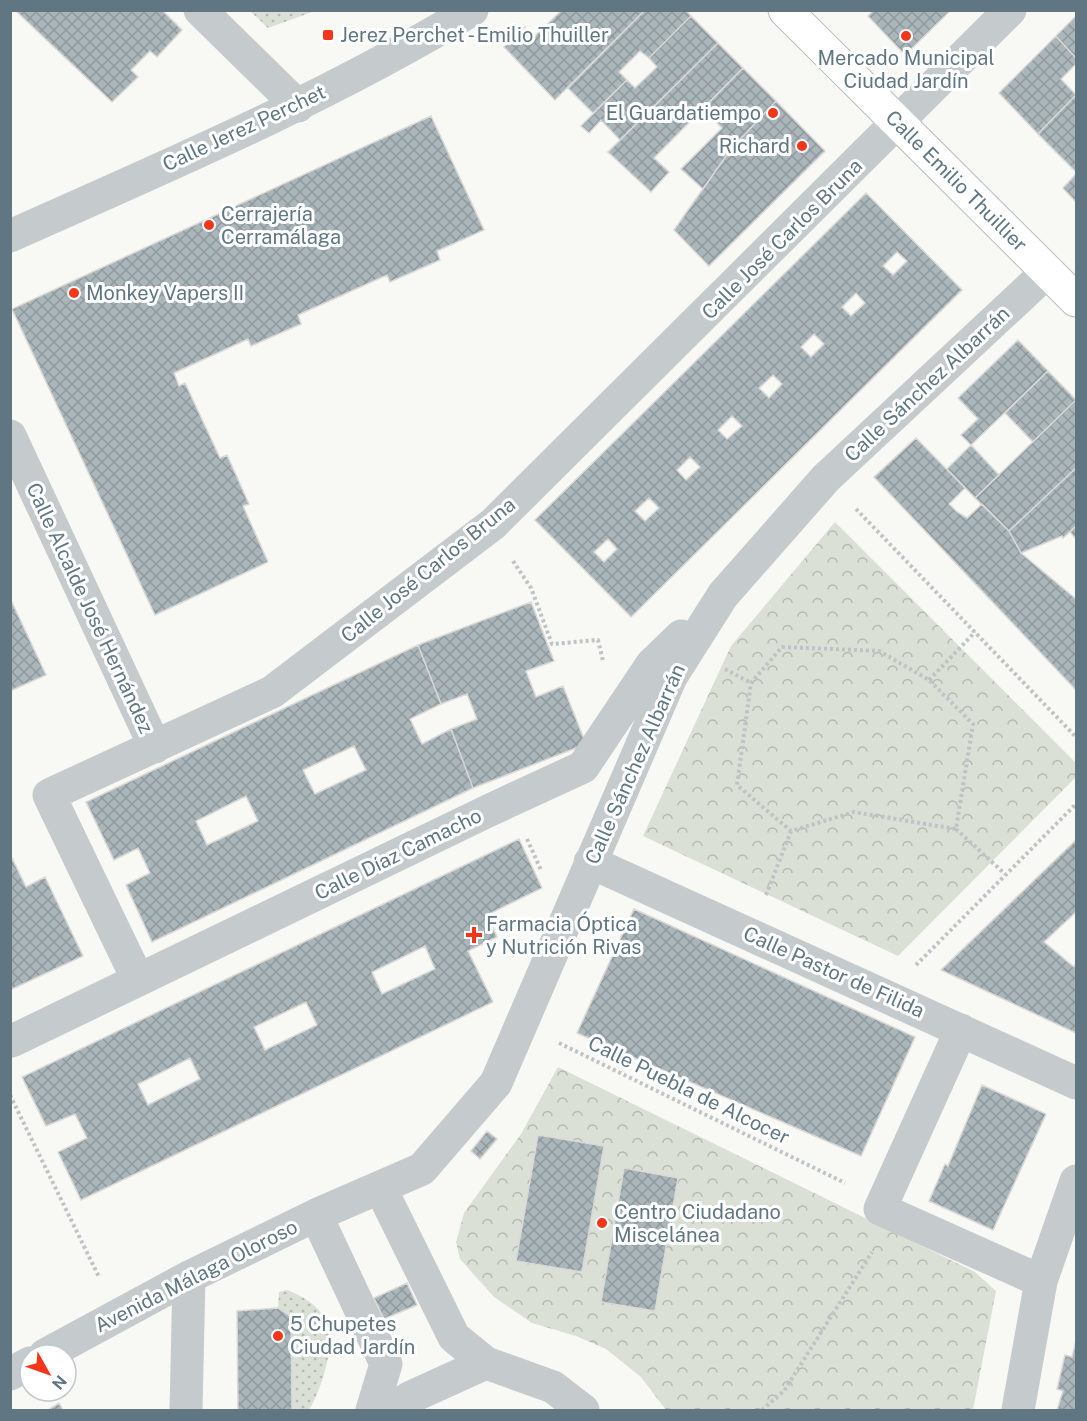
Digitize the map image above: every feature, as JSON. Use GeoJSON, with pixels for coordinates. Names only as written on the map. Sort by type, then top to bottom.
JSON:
{"type":"FeatureCollection","features":[{"type":"Feature","properties":{"kind":"main road","name":"Calle Emilio Thuillier"},"geometry":{"type":"LineString","coordinates":[[785,10],[1077,300]]}},
{"type":"Feature","properties":{"kind":"street"},"geometry":{"type":"LineString","coordinates":[[200,10],[298,106]]}},
{"type":"Feature","properties":{"kind":"street","name":"Calle Jerez Perchet"},"geometry":{"type":"LineString","coordinates":[[10,236],[298,106],[418,43],[472,10]]}},
{"type":"Feature","properties":{"kind":"street","name":"Calle José Carlos Bruna"},"geometry":{"type":"LineString","coordinates":[[138,980],[49,795],[272,692],[493,524],[1010,10]]}},
{"type":"Feature","properties":{"kind":"street","name":"Calle Sánchez Albarrán"},"geometry":{"type":"LineString","coordinates":[[316,1215],[422,1169],[496,1083],[670,677],[723,595],[826,478],[1048,271]]}},
{"type":"Feature","properties":{"kind":"street","name":"Calle Alcalde José Hernández"},"geometry":{"type":"LineString","coordinates":[[10,436],[155,747]]}},
{"type":"Feature","properties":{"kind":"street","name":"Calle Díaz Camacho"},"geometry":{"type":"LineString","coordinates":[[12,1041],[583,767],[652,664],[723,595]]}},
{"type":"Feature","properties":{"kind":"street","name":"Calle Pastor de Filida"},"geometry":{"type":"LineString","coordinates":[[590,862],[1077,1083]]}},
{"type":"Feature","properties":{"kind":"street"},"geometry":{"type":"LineString","coordinates":[[961,1030],[880,1209],[1041,1281]]}},
{"type":"Feature","properties":{"kind":"street"},"geometry":{"type":"LineString","coordinates":[[1018,1410],[1041,1281],[1077,1181]]}},
{"type":"Feature","properties":{"kind":"street"},"geometry":{"type":"LineString","coordinates":[[380,1187],[454,1337],[486,1363],[553,1387],[583,1410]]}},
{"type":"Feature","properties":{"kind":"street"},"geometry":{"type":"LineString","coordinates":[[316,1215],[386,1364],[372,1410]]}},
{"type":"Feature","properties":{"kind":"street","name":"Avenida Málaga Oloroso"},"geometry":{"type":"LineString","coordinates":[[67,1343],[189,1277],[316,1215]]}},
{"type":"Feature","properties":{"kind":"street"},"geometry":{"type":"LineString","coordinates":[[186,1410],[189,1277]]}},
{"type":"Feature","properties":{"kind":"street"},"geometry":{"type":"LineString","coordinates":[[389,1410],[411,1397],[486,1363]]}},
{"type":"Feature","properties":{"kind":"path"},"geometry":{"type":"LineString","coordinates":[[853,506],[1077,737]]}},
{"type":"Feature","properties":{"kind":"path"},"geometry":{"type":"LineString","coordinates":[[512,560],[531,588],[552,644],[598,640]]}},
{"type":"Feature","properties":{"kind":"path"},"geometry":{"type":"LineString","coordinates":[[929,680],[975,632]]}},
{"type":"Feature","properties":{"kind":"path"},"geometry":{"type":"LineString","coordinates":[[791,831],[737,785],[751,683],[782,646],[879,651],[929,680],[973,724],[956,829]]}},
{"type":"Feature","properties":{"kind":"path"},"geometry":{"type":"LineString","coordinates":[[736,675],[751,683]]}},
{"type":"Feature","properties":{"kind":"path"},"geometry":{"type":"LineString","coordinates":[[912,969],[1077,804]]}},
{"type":"Feature","properties":{"kind":"path"},"geometry":{"type":"LineString","coordinates":[[791,831],[854,812],[956,829],[1005,874]]}},
{"type":"Feature","properties":{"kind":"path"},"geometry":{"type":"LineString","coordinates":[[766,894],[791,831]]}},
{"type":"Feature","properties":{"kind":"path"},"geometry":{"type":"LineString","coordinates":[[525,836],[545,878]]}},
{"type":"Feature","properties":{"kind":"path","name":"Calle Puebla de Alcocer"},"geometry":{"type":"LineString","coordinates":[[520,1024],[845,1183]]}},
{"type":"Feature","properties":{"kind":"path"},"geometry":{"type":"LineString","coordinates":[[10,1095],[97,1274]]}},
{"type":"Feature","properties":{"kind":"path"},"geometry":{"type":"LineString","coordinates":[[762,1410],[784,1391],[874,1249]]}},
{"type":"Feature","properties":{"kind":"green space"},"geometry":{"type":"Polygon","coordinates":[[[250,11],[315,11],[268,28],[250,11]]]}},
{"type":"Feature","properties":{"kind":"green space"},"geometry":{"type":"Polygon","coordinates":[[[835,522],[1076,763],[1076,777],[898,956],[643,836],[731,646],[835,522]]]}},
{"type":"Feature","properties":{"kind":"green space"},"geometry":{"type":"Polygon","coordinates":[[[558,1067],[975,1272],[996,1291],[973,1410],[666,1410],[641,1377],[606,1349],[576,1336],[532,1323],[494,1297],[460,1259],[456,1242],[464,1213],[521,1134],[558,1067]]]}},
{"type":"Feature","properties":{"kind":"green space"},"geometry":{"type":"Polygon","coordinates":[[[287,1290],[312,1304],[324,1317],[328,1326],[330,1338],[327,1364],[319,1390],[309,1410],[292,1410],[291,1317],[278,1308],[279,1292],[287,1290]]]}},
{"type":"Feature","properties":{"kind":"building"},"geometry":{"type":"Polygon","coordinates":[[[15,10],[162,10],[182,30],[157,57],[150,51],[131,70],[138,77],[112,102],[15,10]]]}},
{"type":"Feature","properties":{"kind":"building"},"geometry":{"type":"Polygon","coordinates":[[[562,10],[645,10],[555,100],[504,47],[525,27],[534,37],[562,10]]]}},
{"type":"Feature","properties":{"kind":"building"},"geometry":{"type":"Polygon","coordinates":[[[645,10],[686,10],[691,16],[649,58],[640,51],[619,72],[627,80],[593,113],[568,88],[645,10]]]}},
{"type":"Feature","properties":{"kind":"building","name":"Mercado Municipal Ciudad Jardín"},"geometry":{"type":"Polygon","coordinates":[[[874,10],[951,10],[905,55],[868,16],[874,10]]]}},
{"type":"Feature","properties":{"kind":"building"},"geometry":{"type":"Polygon","coordinates":[[[691,16],[718,43],[620,140],[601,120],[589,133],[581,126],[627,80],[635,88],[657,67],[649,58],[691,16]]]}},
{"type":"Feature","properties":{"kind":"building"},"geometry":{"type":"Polygon","coordinates":[[[1076,16],[1076,58],[1056,36],[1076,16]]]}},
{"type":"Feature","properties":{"kind":"building"},"geometry":{"type":"Polygon","coordinates":[[[1056,36],[1076,58],[1076,64],[1061,79],[1076,95],[1038,134],[999,93],[1056,36]]]}},
{"type":"Feature","properties":{"kind":"building"},"geometry":{"type":"Polygon","coordinates":[[[718,43],[743,68],[654,158],[669,172],[651,192],[608,152],[718,43]]]}},
{"type":"Feature","properties":{"kind":"building"},"geometry":{"type":"Polygon","coordinates":[[[743,68],[776,101],[731,149],[703,189],[681,169],[722,128],[703,109],[743,68]]]}},
{"type":"Feature","properties":{"kind":"building"},"geometry":{"type":"Polygon","coordinates":[[[1076,95],[1076,172],[1038,134],[1076,95]]]}},
{"type":"Feature","properties":{"kind":"building"},"geometry":{"type":"Polygon","coordinates":[[[776,101],[825,151],[709,266],[674,230],[731,149],[776,101]]]}},
{"type":"Feature","properties":{"kind":"building"},"geometry":{"type":"Polygon","coordinates":[[[431,116],[484,230],[437,251],[440,260],[390,282],[387,275],[298,315],[301,324],[251,346],[248,339],[174,373],[179,386],[185,383],[220,458],[227,455],[249,504],[243,506],[268,562],[155,615],[12,309],[431,116]]]}},
{"type":"Feature","properties":{"kind":"building"},"geometry":{"type":"Polygon","coordinates":[[[1076,174],[1076,202],[1063,188],[1076,174]]]}},
{"type":"Feature","properties":{"kind":"building"},"geometry":{"type":"Polygon","coordinates":[[[866,193],[962,290],[631,617],[535,520],[866,193]],[[897,252],[883,266],[893,275],[907,261],[897,252]],[[856,293],[842,307],[851,316],[865,303],[856,293]],[[814,334],[801,347],[811,357],[824,344],[814,334]],[[773,375],[759,388],[769,398],[782,384],[773,375]],[[732,416],[718,430],[727,439],[742,426],[732,416]],[[690,457],[677,470],[686,480],[700,467],[690,457]],[[649,498],[635,511],[645,521],[659,508],[649,498]],[[608,539],[594,552],[604,562],[617,549],[608,539]]]}},
{"type":"Feature","properties":{"kind":"building"},"geometry":{"type":"Polygon","coordinates":[[[1018,340],[1048,371],[971,445],[961,435],[978,419],[958,398],[1018,340]]]}},
{"type":"Feature","properties":{"kind":"building"},"geometry":{"type":"Polygon","coordinates":[[[1048,371],[1076,400],[1033,442],[1005,413],[1048,371]]]}},
{"type":"Feature","properties":{"kind":"building"},"geometry":{"type":"Polygon","coordinates":[[[1076,400],[1076,468],[1009,531],[975,498],[1076,400]]]}},
{"type":"Feature","properties":{"kind":"building"},"geometry":{"type":"Polygon","coordinates":[[[916,438],[965,488],[949,504],[967,518],[982,504],[1009,531],[1021,553],[1076,599],[1076,690],[874,477],[916,438]]]}},
{"type":"Feature","properties":{"kind":"building"},"geometry":{"type":"Polygon","coordinates":[[[971,445],[999,475],[975,498],[947,469],[971,445]]]}},
{"type":"Feature","properties":{"kind":"building"},"geometry":{"type":"Polygon","coordinates":[[[1076,468],[1076,526],[1063,538],[1062,536],[1021,553],[1009,531],[1076,468]]]}},
{"type":"Feature","properties":{"kind":"building"},"geometry":{"type":"Polygon","coordinates":[[[1076,526],[1076,539],[1070,532],[1076,526]]]}},
{"type":"Feature","properties":{"kind":"building"},"geometry":{"type":"Polygon","coordinates":[[[10,598],[46,675],[10,691],[10,598]]]}},
{"type":"Feature","properties":{"kind":"building"},"geometry":{"type":"Polygon","coordinates":[[[531,602],[554,661],[526,671],[536,697],[563,686],[586,744],[473,788],[451,729],[477,719],[467,694],[441,704],[418,645],[531,602]]]}},
{"type":"Feature","properties":{"kind":"building"},"geometry":{"type":"Polygon","coordinates":[[[418,645],[441,704],[410,719],[422,744],[451,729],[473,788],[152,942],[126,885],[150,873],[138,848],[114,860],[86,802],[418,645]],[[354,746],[303,770],[315,794],[366,770],[354,746]],[[246,796],[196,821],[207,845],[258,821],[246,796]]]}},
{"type":"Feature","properties":{"kind":"building"},"geometry":{"type":"Polygon","coordinates":[[[519,839],[542,888],[487,915],[497,937],[468,951],[493,1002],[81,1200],[58,1152],[87,1138],[75,1114],[46,1126],[22,1077],[519,839]],[[425,946],[372,972],[382,994],[435,969],[425,946]],[[306,1002],[254,1027],[265,1050],[317,1025],[306,1002]],[[190,1058],[138,1084],[148,1105],[200,1079],[190,1058]]]}},
{"type":"Feature","properties":{"kind":"building"},"geometry":{"type":"Polygon","coordinates":[[[1076,840],[1076,912],[1044,942],[1074,967],[1076,964],[1076,1033],[941,970],[1076,840]]]}},
{"type":"Feature","properties":{"kind":"building"},"geometry":{"type":"Polygon","coordinates":[[[10,854],[26,887],[45,877],[83,956],[10,990],[10,854]]]}},
{"type":"Feature","properties":{"kind":"building"},"geometry":{"type":"Polygon","coordinates":[[[634,909],[915,1037],[861,1156],[577,1033],[634,909]]]}},
{"type":"Feature","properties":{"kind":"building"},"geometry":{"type":"Polygon","coordinates":[[[982,1085],[1046,1114],[993,1230],[929,1201],[945,1164],[948,1166],[982,1085]]]}},
{"type":"Feature","properties":{"kind":"building"},"geometry":{"type":"Polygon","coordinates":[[[487,1131],[497,1139],[480,1159],[471,1151],[487,1131]]]}},
{"type":"Feature","properties":{"kind":"building"},"geometry":{"type":"Polygon","coordinates":[[[538,1135],[604,1146],[582,1272],[516,1261],[538,1135]]]}},
{"type":"Feature","properties":{"kind":"building"},"geometry":{"type":"Polygon","coordinates":[[[624,1168],[678,1178],[655,1311],[601,1302],[624,1168]]]}},
{"type":"Feature","properties":{"kind":"building"},"geometry":{"type":"Polygon","coordinates":[[[407,1283],[417,1305],[384,1319],[374,1298],[407,1283]]]}},
{"type":"Feature","properties":{"kind":"building"},"geometry":{"type":"Polygon","coordinates":[[[278,1308],[291,1317],[292,1410],[238,1410],[237,1311],[278,1308]]]}},
{"type":"Feature","properties":{"kind":"building"},"geometry":{"type":"Polygon","coordinates":[[[1076,1341],[1076,1410],[1057,1410],[1063,1391],[1057,1389],[1065,1355],[1072,1357],[1076,1341]]]}},
{"type":"Feature","properties":{"kind":"building"},"geometry":{"type":"Polygon","coordinates":[[[59,1403],[63,1410],[48,1410],[59,1403]]]}},
{"type":"Feature","properties":{"kind":"place","name":"Jerez Perchet - Emilio Thuiller"},"geometry":{"type":"Point","coordinates":[328,35]}},
{"type":"Feature","properties":{"kind":"place","name":"Mercado Municipal Ciudad Jardín"},"geometry":{"type":"Point","coordinates":[906,36]}},
{"type":"Feature","properties":{"kind":"place","name":"El Guardatiempo"},"geometry":{"type":"Point","coordinates":[773,113]}},
{"type":"Feature","properties":{"kind":"place","name":"Richard"},"geometry":{"type":"Point","coordinates":[802,146]}},
{"type":"Feature","properties":{"kind":"place","name":"Cerrajería Cerramálaga"},"geometry":{"type":"Point","coordinates":[209,225]}},
{"type":"Feature","properties":{"kind":"place","name":"Monkey Vapers II"},"geometry":{"type":"Point","coordinates":[74,293]}},
{"type":"Feature","properties":{"kind":"place","name":"Farmacia Óptica y Nutrición Rivas"},"geometry":{"type":"Point","coordinates":[474,935]}},
{"type":"Feature","properties":{"kind":"place","name":"Centro Ciudadano Miscelánea"},"geometry":{"type":"Point","coordinates":[602,1223]}},
{"type":"Feature","properties":{"kind":"place","name":"5 Chupetes Ciudad Jardín"},"geometry":{"type":"Point","coordinates":[278,1336]}}]}
